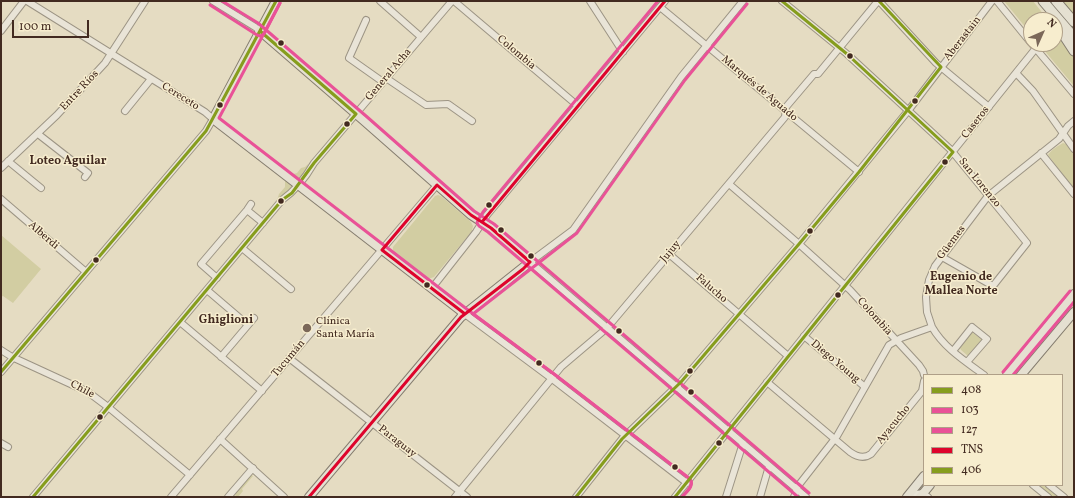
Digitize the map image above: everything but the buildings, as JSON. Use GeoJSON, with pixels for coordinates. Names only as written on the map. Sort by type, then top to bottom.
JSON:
{"type":"FeatureCollection","features":[{"type":"Feature","properties":{"kind":"highway"},"geometry":{"type":"LineString","coordinates":[[1042,1],[1049,12]]}},
{"type":"Feature","properties":{"kind":"highway"},"geometry":{"type":"LineString","coordinates":[[1042,1],[1074,37]]}},
{"type":"Feature","properties":{"kind":"highway"},"geometry":{"type":"LineString","coordinates":[[1056,1],[1074,22]]}},
{"type":"Feature","properties":{"kind":"highway"},"geometry":{"type":"LineString","coordinates":[[1063,34],[1074,51]]}},
{"type":"Feature","properties":{"kind":"main road"},"geometry":{"type":"LineString","coordinates":[[213,119],[276,1]]}},
{"type":"Feature","properties":{"kind":"main road"},"geometry":{"type":"LineString","coordinates":[[260,31],[471,215],[491,228],[530,262],[461,318],[308,497]]}},
{"type":"Feature","properties":{"kind":"main road","name":"Cereceto"},"geometry":{"type":"LineString","coordinates":[[213,119],[465,314]]}},
{"type":"Feature","properties":{"kind":"main road"},"geometry":{"type":"LineString","coordinates":[[1008,374],[1074,294]]}},
{"type":"Feature","properties":{"kind":"main road"},"geometry":{"type":"LineString","coordinates":[[1022,374],[1074,312]]}},
{"type":"Feature","properties":{"kind":"main road"},"geometry":{"type":"LineString","coordinates":[[908,495],[923,477]]}},
{"type":"Feature","properties":{"kind":"main road"},"geometry":{"type":"LineString","coordinates":[[924,496],[929,486]]}},
{"type":"Feature","properties":{"kind":"street"},"geometry":{"type":"LineString","coordinates":[[1,31],[26,1]]}},
{"type":"Feature","properties":{"kind":"street","name":"Cereceto"},"geometry":{"type":"LineString","coordinates":[[26,1],[205,112],[213,119]]}},
{"type":"Feature","properties":{"kind":"street","name":"Entre Ríos"},"geometry":{"type":"LineString","coordinates":[[1,168],[82,90],[105,64],[145,1]]}},
{"type":"Feature","properties":{"kind":"street"},"geometry":{"type":"LineString","coordinates":[[212,1],[260,31]]}},
{"type":"Feature","properties":{"kind":"street"},"geometry":{"type":"LineString","coordinates":[[380,1],[421,36]]}},
{"type":"Feature","properties":{"kind":"street","name":"General Acha"},"geometry":{"type":"LineString","coordinates":[[33,497],[282,200],[292,193],[314,163],[421,36],[453,1]]}},
{"type":"Feature","properties":{"kind":"street","name":"Colombia"},"geometry":{"type":"LineString","coordinates":[[453,1],[578,106]]}},
{"type":"Feature","properties":{"kind":"street"},"geometry":{"type":"LineString","coordinates":[[590,1],[623,52]]}},
{"type":"Feature","properties":{"kind":"street"},"geometry":{"type":"LineString","coordinates":[[432,288],[476,232],[487,214],[665,1]]}},
{"type":"Feature","properties":{"kind":"street"},"geometry":{"type":"LineString","coordinates":[[743,1],[681,77],[573,230],[530,262],[806,497]]}},
{"type":"Feature","properties":{"kind":"street","name":"San Lorenzo"},"geometry":{"type":"LineString","coordinates":[[782,1],[839,48],[953,152],[1027,243],[993,286],[942,257]]}},
{"type":"Feature","properties":{"kind":"street"},"geometry":{"type":"LineString","coordinates":[[878,1],[941,67],[989,107]]}},
{"type":"Feature","properties":{"kind":"street","name":"Jujuy"},"geometry":{"type":"LineString","coordinates":[[455,497],[551,378],[561,367],[607,328],[785,117],[786,107],[814,74],[818,74],[878,1]]}},
{"type":"Feature","properties":{"kind":"street","name":"Aberastain"},"geometry":{"type":"LineString","coordinates":[[576,497],[625,436],[676,386],[799,244],[908,111],[992,1]]}},
{"type":"Feature","properties":{"kind":"street"},"geometry":{"type":"LineString","coordinates":[[997,1],[1023,33]]}},
{"type":"Feature","properties":{"kind":"street","name":"Marqués de Aguado"},"geometry":{"type":"LineString","coordinates":[[660,7],[859,172]]}},
{"type":"Feature","properties":{"kind":"street"},"geometry":{"type":"LineString","coordinates":[[366,20],[349,58],[426,105],[448,104],[472,121]]}},
{"type":"Feature","properties":{"kind":"street","name":"Caseros"},"geometry":{"type":"LineString","coordinates":[[675,497],[989,107],[1016,73],[1029,52]]}},
{"type":"Feature","properties":{"kind":"street"},"geometry":{"type":"LineString","coordinates":[[1039,52],[1074,94]]}},
{"type":"Feature","properties":{"kind":"street"},"geometry":{"type":"LineString","coordinates":[[1016,73],[1031,88],[1074,149]]}},
{"type":"Feature","properties":{"kind":"street"},"geometry":{"type":"LineString","coordinates":[[125,111],[151,79]]}},
{"type":"Feature","properties":{"kind":"street"},"geometry":{"type":"LineString","coordinates":[[1,372],[206,131],[213,119]]}},
{"type":"Feature","properties":{"kind":"street","name":"Güemes"},"geometry":{"type":"LineString","coordinates":[[932,327],[927,312],[926,292],[932,273],[942,257],[988,195],[1059,139],[1068,126],[1074,121]]}},
{"type":"Feature","properties":{"kind":"street"},"geometry":{"type":"LineString","coordinates":[[38,134],[88,173],[86,177]]}},
{"type":"Feature","properties":{"kind":"street"},"geometry":{"type":"LineString","coordinates":[[1041,153],[1074,194]]}},
{"type":"Feature","properties":{"kind":"street"},"geometry":{"type":"LineString","coordinates":[[8,162],[41,188]]}},
{"type":"Feature","properties":{"kind":"street","name":"Colombia"},"geometry":{"type":"LineString","coordinates":[[729,184],[846,286],[919,365],[924,374]]}},
{"type":"Feature","properties":{"kind":"street","name":"Tucumán"},"geometry":{"type":"LineString","coordinates":[[171,497],[437,185]]}},
{"type":"Feature","properties":{"kind":"street","name":"Alberdi"},"geometry":{"type":"LineString","coordinates":[[1,199],[86,272]]}},
{"type":"Feature","properties":{"kind":"street"},"geometry":{"type":"LineString","coordinates":[[217,278],[201,264],[251,204]]}},
{"type":"Feature","properties":{"kind":"street"},"geometry":{"type":"LineString","coordinates":[[247,210],[263,223]]}},
{"type":"Feature","properties":{"kind":"street"},"geometry":{"type":"LineString","coordinates":[[242,248],[291,289]]}},
{"type":"Feature","properties":{"kind":"street","name":"Falucho"},"geometry":{"type":"LineString","coordinates":[[670,254],[788,356]]}},
{"type":"Feature","properties":{"kind":"street"},"geometry":{"type":"LineString","coordinates":[[207,290],[248,326]]}},
{"type":"Feature","properties":{"kind":"street","name":"Cereceto"},"geometry":{"type":"LineString","coordinates":[[465,314],[687,483]]}},
{"type":"Feature","properties":{"kind":"street"},"geometry":{"type":"LineString","coordinates":[[221,356],[254,318]]}},
{"type":"Feature","properties":{"kind":"street"},"geometry":{"type":"LineString","coordinates":[[180,322],[262,391]]}},
{"type":"Feature","properties":{"kind":"street"},"geometry":{"type":"LineString","coordinates":[[794,497],[798,486],[834,439],[889,345],[901,338],[932,327],[942,341],[983,374]]}},
{"type":"Feature","properties":{"kind":"street"},"geometry":{"type":"LineString","coordinates":[[953,351],[972,327],[987,339],[967,362]]}},
{"type":"Feature","properties":{"kind":"street","name":"Diego Young"},"geometry":{"type":"LineString","coordinates":[[804,336],[865,387]]}},
{"type":"Feature","properties":{"kind":"street","name":"Chile"},"geometry":{"type":"LineString","coordinates":[[1,350],[14,358],[88,392],[190,475]]}},
{"type":"Feature","properties":{"kind":"street","name":"Paraguay"},"geometry":{"type":"LineString","coordinates":[[289,358],[467,497]]}},
{"type":"Feature","properties":{"kind":"street"},"geometry":{"type":"LineString","coordinates":[[767,382],[834,439]]}},
{"type":"Feature","properties":{"kind":"street","name":"Ayacucho"},"geometry":{"type":"LineString","coordinates":[[834,439],[853,454],[860,457],[865,457],[872,453],[923,392]]}},
{"type":"Feature","properties":{"kind":"street"},"geometry":{"type":"LineString","coordinates":[[220,439],[284,497]]}},
{"type":"Feature","properties":{"kind":"street"},"geometry":{"type":"LineString","coordinates":[[1,443],[8,447]]}},
{"type":"Feature","properties":{"kind":"street"},"geometry":{"type":"LineString","coordinates":[[726,497],[743,443]]}},
{"type":"Feature","properties":{"kind":"street"},"geometry":{"type":"LineString","coordinates":[[760,497],[770,466]]}},
{"type":"Feature","properties":{"kind":"street"},"geometry":{"type":"LineString","coordinates":[[228,497],[252,468]]}},
{"type":"Feature","properties":{"kind":"street"},"geometry":{"type":"LineString","coordinates":[[1034,486],[1048,497]]}},
{"type":"Feature","properties":{"kind":"street"},"geometry":{"type":"LineString","coordinates":[[1050,486],[1064,497]]}},
{"type":"Feature","properties":{"kind":"street"},"geometry":{"type":"LineString","coordinates":[[908,495],[916,494],[924,496]]}},
{"type":"Feature","properties":{"kind":"shaded area"},"geometry":{"type":"Polygon","coordinates":[[[1004,1],[1033,1],[1042,12],[1023,12],[1023,24],[1004,1]]]}},
{"type":"Feature","properties":{"kind":"shaded area"},"geometry":{"type":"Polygon","coordinates":[[[1062,1],[1074,1],[1074,15],[1062,1]]]}},
{"type":"Feature","properties":{"kind":"shaded area"},"geometry":{"type":"Polygon","coordinates":[[[1063,41],[1074,58],[1074,86],[1046,52],[1063,52],[1063,41]]]}},
{"type":"Feature","properties":{"kind":"shaded area"},"geometry":{"type":"Polygon","coordinates":[[[1063,143],[1066,144],[1074,155],[1074,189],[1048,155],[1063,143]]]}},
{"type":"Feature","properties":{"kind":"shaded area"},"geometry":{"type":"Polygon","coordinates":[[[308,164],[307,171],[299,180],[290,175],[297,173],[301,168],[308,164]]]}},
{"type":"Feature","properties":{"kind":"shaded area"},"geometry":{"type":"Polygon","coordinates":[[[285,179],[294,186],[288,194],[282,195],[277,200],[279,194],[285,187],[285,179]]]}},
{"type":"Feature","properties":{"kind":"shaded area"},"geometry":{"type":"Polygon","coordinates":[[[438,195],[471,222],[473,226],[472,231],[434,277],[428,279],[395,254],[393,247],[435,196],[438,195]]]}},
{"type":"Feature","properties":{"kind":"shaded area"},"geometry":{"type":"Polygon","coordinates":[[[1,235],[41,269],[13,303],[3,296],[1,297],[1,235]]]}},
{"type":"Feature","properties":{"kind":"shaded area"},"geometry":{"type":"Polygon","coordinates":[[[1074,300],[1074,308],[1019,374],[1013,374],[1074,300]]]}},
{"type":"Feature","properties":{"kind":"shaded area"},"geometry":{"type":"Polygon","coordinates":[[[971,333],[981,339],[981,341],[968,356],[960,348],[971,333]]]}},
{"type":"Feature","properties":{"kind":"shaded area"},"geometry":{"type":"Polygon","coordinates":[[[250,474],[253,476],[242,489],[243,491],[238,497],[234,497],[236,495],[234,493],[250,474]]]}},
{"type":"Feature","properties":{"kind":"shaded area"},"geometry":{"type":"Polygon","coordinates":[[[1038,486],[1046,486],[1060,497],[1052,497],[1038,486]]]}},
{"type":"Feature","properties":{"kind":"transit line","name":"127"},"geometry":{"type":"LineString","coordinates":[[222,1],[258,23],[474,211],[494,224],[809,493]]}},
{"type":"Feature","properties":{"kind":"transit line","name":"408"},"geometry":{"type":"LineString","coordinates":[[1,372],[206,131],[276,1]]}},
{"type":"Feature","properties":{"kind":"transit line","name":"103"},"geometry":{"type":"LineString","coordinates":[[658,1],[483,212],[477,223],[798,497]]}},
{"type":"Feature","properties":{"kind":"transit line","name":"TNS"},"geometry":{"type":"LineString","coordinates":[[482,222],[665,1]]}},
{"type":"Feature","properties":{"kind":"transit line","name":"406"},"geometry":{"type":"LineString","coordinates":[[675,497],[953,152],[847,54],[782,1]]}},
{"type":"Feature","properties":{"kind":"transit line","name":"406"},"geometry":{"type":"LineString","coordinates":[[576,497],[622,439],[681,382],[799,244],[859,172],[941,67],[879,1]]}},
{"type":"Feature","properties":{"kind":"transit line","name":"103"},"geometry":{"type":"LineString","coordinates":[[210,5],[260,36],[264,34],[280,3]]}},
{"type":"Feature","properties":{"kind":"transit line","name":"127"},"geometry":{"type":"LineString","coordinates":[[280,3],[219,118],[690,479],[691,486],[682,497]]}},
{"type":"Feature","properties":{"kind":"transit line","name":"103"},"geometry":{"type":"LineString","coordinates":[[682,497],[691,484],[690,479],[554,374],[473,314],[577,233],[685,80],[747,4]]}},
{"type":"Feature","properties":{"kind":"transit line","name":"408"},"geometry":{"type":"LineString","coordinates":[[260,31],[356,114]]}},
{"type":"Feature","properties":{"kind":"transit line","name":"408"},"geometry":{"type":"LineString","coordinates":[[33,497],[282,200],[292,193],[314,163],[356,114]]}},
{"type":"Feature","properties":{"kind":"transit line","name":"TNS"},"geometry":{"type":"LineString","coordinates":[[437,185],[471,215],[491,228],[530,262],[465,314],[382,250],[437,185]]}},
{"type":"Feature","properties":{"kind":"transit line","name":"127"},"geometry":{"type":"LineString","coordinates":[[1003,372],[1070,291]]}},
{"type":"Feature","properties":{"kind":"transit line","name":"103"},"geometry":{"type":"LineString","coordinates":[[1014,374],[1074,302]]}},
{"type":"Feature","properties":{"kind":"transit line","name":"TNS"},"geometry":{"type":"LineString","coordinates":[[309,497],[465,314]]}},
{"type":"Feature","properties":{"kind":"place","name":"Clínica Santa María"},"geometry":{"type":"Point","coordinates":[307,328]}},
{"type":"Feature","properties":{"kind":"district","name":"Loteo Aguilar"},"geometry":{"type":"Point","coordinates":[68,162]}},
{"type":"Feature","properties":{"kind":"district","name":"Eugenio de Mallea Norte"},"geometry":{"type":"Point","coordinates":[961,285]}},
{"type":"Feature","properties":{"kind":"district","name":"Ghiglioni"},"geometry":{"type":"Point","coordinates":[226,321]}}]}
